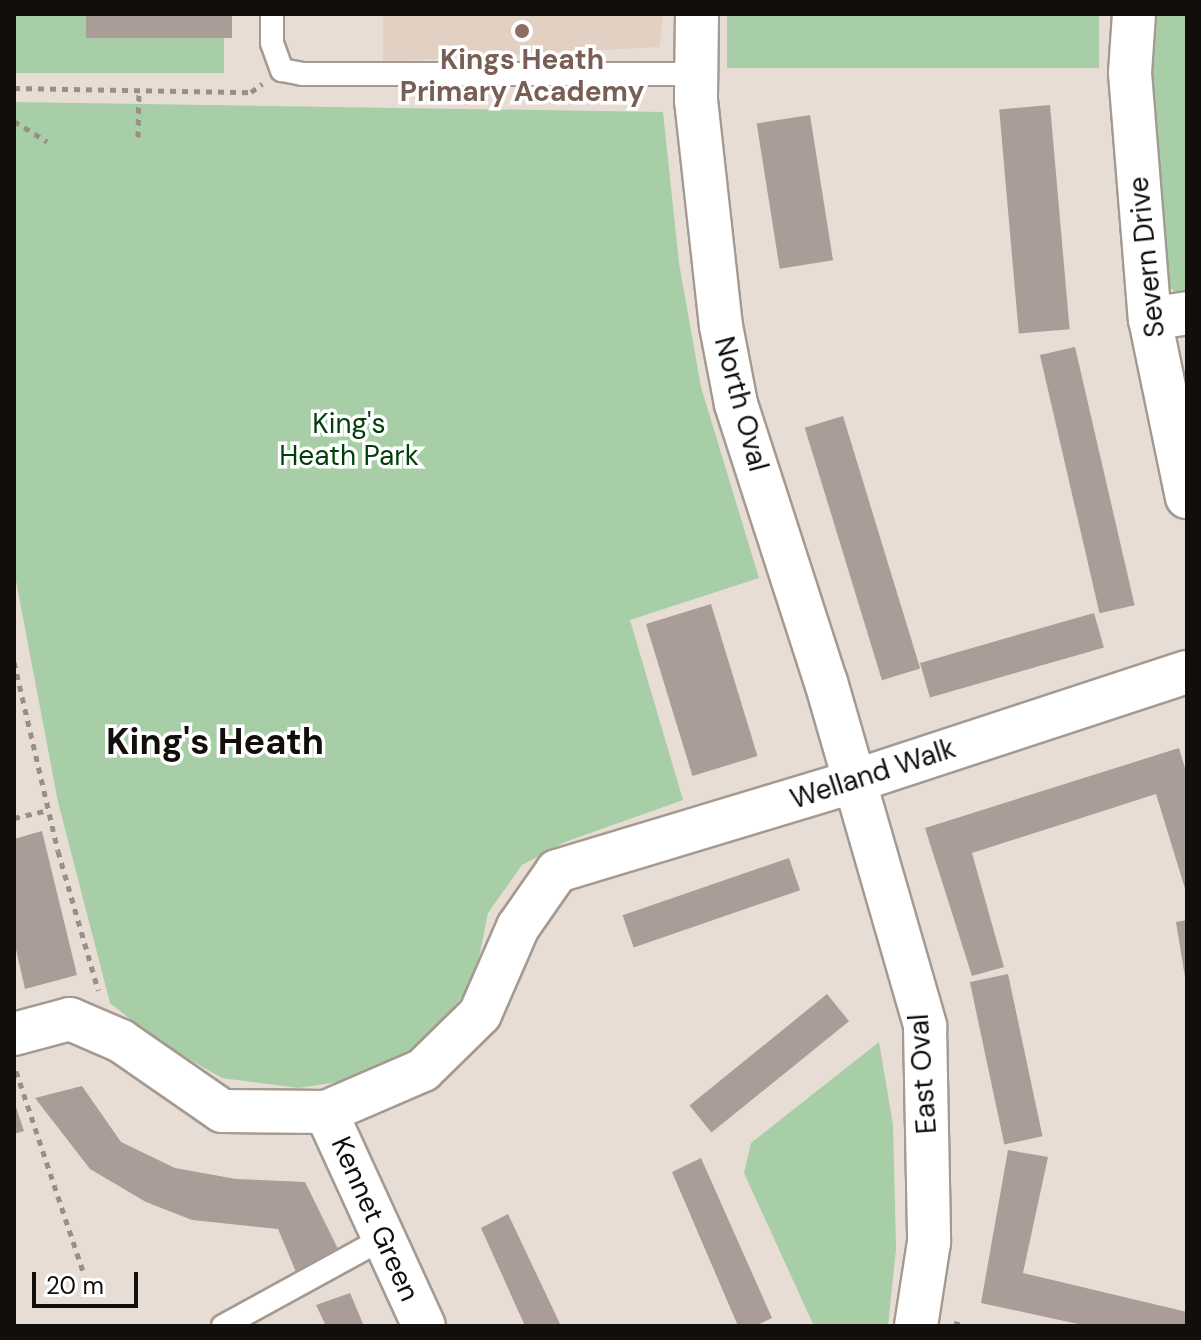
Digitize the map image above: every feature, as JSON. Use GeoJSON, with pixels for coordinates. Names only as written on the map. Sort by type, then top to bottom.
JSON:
{"type":"FeatureCollection","features":[{"type":"Feature","properties":{"kind":"street","name":"North Oval"},"geometry":{"type":"LineString","coordinates":[[697,14],[695,74],[721,326],[736,404],[855,781]]}},
{"type":"Feature","properties":{"kind":"street","name":"Severn Drive"},"geometry":{"type":"LineString","coordinates":[[1134,14],[1130,73],[1168,316],[1187,497]]}},
{"type":"Feature","properties":{"kind":"street","name":"Welland Walk"},"geometry":{"type":"LineString","coordinates":[[326,1112],[423,1070],[480,1014],[518,927],[557,871],[855,781],[1187,672]]}},
{"type":"Feature","properties":{"kind":"street","name":"East Oval"},"geometry":{"type":"LineString","coordinates":[[855,781],[925,1026],[929,1242],[916,1326]]}},
{"type":"Feature","properties":{"kind":"street"},"geometry":{"type":"LineString","coordinates":[[14,1034],[70,1019],[112,1037],[222,1111],[326,1112]]}},
{"type":"Feature","properties":{"kind":"street","name":"Kennet Green"},"geometry":{"type":"LineString","coordinates":[[326,1112],[424,1326]]}},
{"type":"Feature","properties":{"kind":"lane"},"geometry":{"type":"LineString","coordinates":[[272,14],[272,43],[282,70],[302,74],[695,74]]}},
{"type":"Feature","properties":{"kind":"lane"},"geometry":{"type":"LineString","coordinates":[[223,1326],[384,1238]]}},
{"type":"Feature","properties":{"kind":"path"},"geometry":{"type":"LineString","coordinates":[[14,88],[251,92],[282,70]]}},
{"type":"Feature","properties":{"kind":"path"},"geometry":{"type":"LineString","coordinates":[[138,137],[139,90]]}},
{"type":"Feature","properties":{"kind":"path"},"geometry":{"type":"LineString","coordinates":[[14,121],[47,142]]}},
{"type":"Feature","properties":{"kind":"path"},"geometry":{"type":"LineString","coordinates":[[14,662],[48,810],[112,1037]]}},
{"type":"Feature","properties":{"kind":"path"},"geometry":{"type":"LineString","coordinates":[[14,818],[48,810]]}},
{"type":"Feature","properties":{"kind":"path"},"geometry":{"type":"LineString","coordinates":[[14,1066],[84,1274]]}},
{"type":"Feature","properties":{"kind":"shaded area","name":"Kings Heath Primary Academy"},"geometry":{"type":"Polygon","coordinates":[[[383,14],[663,14],[660,47],[383,62],[383,14]]]}},
{"type":"Feature","properties":{"kind":"green space"},"geometry":{"type":"Polygon","coordinates":[[[14,14],[224,14],[224,73],[14,73],[14,14]]]}},
{"type":"Feature","properties":{"kind":"green space"},"geometry":{"type":"Polygon","coordinates":[[[727,14],[1099,14],[1099,68],[727,68],[727,14]]]}},
{"type":"Feature","properties":{"kind":"green space"},"geometry":{"type":"Polygon","coordinates":[[[1157,14],[1187,14],[1185,300],[1166,284],[1152,93],[1157,14]]]}},
{"type":"Feature","properties":{"kind":"green space","name":"King's Heath Park"},"geometry":{"type":"Polygon","coordinates":[[[14,102],[663,112],[679,263],[701,387],[759,578],[630,620],[683,800],[565,842],[522,865],[488,913],[474,983],[421,1044],[363,1078],[299,1088],[222,1078],[162,1044],[110,1003],[58,802],[16,581],[14,102]]]}},
{"type":"Feature","properties":{"kind":"green space"},"geometry":{"type":"Polygon","coordinates":[[[879,1042],[893,1125],[896,1249],[888,1326],[814,1326],[744,1173],[751,1143],[879,1042]]]}},
{"type":"Feature","properties":{"kind":"building"},"geometry":{"type":"Polygon","coordinates":[[[86,14],[232,14],[232,38],[86,38],[86,14]]]}},
{"type":"Feature","properties":{"kind":"building"},"geometry":{"type":"Polygon","coordinates":[[[1050,105],[1070,329],[1019,334],[999,109],[1050,105]]]}},
{"type":"Feature","properties":{"kind":"building"},"geometry":{"type":"Polygon","coordinates":[[[810,115],[833,260],[780,269],[757,123],[810,115]]]}},
{"type":"Feature","properties":{"kind":"building"},"geometry":{"type":"Polygon","coordinates":[[[1075,347],[1135,605],[1100,613],[1040,355],[1075,347]]]}},
{"type":"Feature","properties":{"kind":"building"},"geometry":{"type":"Polygon","coordinates":[[[843,416],[920,668],[882,680],[805,428],[843,416]]]}},
{"type":"Feature","properties":{"kind":"building"},"geometry":{"type":"Polygon","coordinates":[[[711,604],[757,756],[692,776],[646,624],[711,604]]]}},
{"type":"Feature","properties":{"kind":"building"},"geometry":{"type":"Polygon","coordinates":[[[1094,613],[1104,648],[930,697],[920,663],[1094,613]]]}},
{"type":"Feature","properties":{"kind":"building"},"geometry":{"type":"Polygon","coordinates":[[[1179,748],[1187,775],[1187,895],[1156,794],[972,853],[1004,967],[972,976],[925,828],[1179,748]]]}},
{"type":"Feature","properties":{"kind":"building"},"geometry":{"type":"Polygon","coordinates":[[[42,831],[77,975],[25,989],[14,941],[14,839],[42,831]]]}},
{"type":"Feature","properties":{"kind":"building"},"geometry":{"type":"Polygon","coordinates":[[[789,858],[800,890],[634,947],[623,915],[789,858]]]}},
{"type":"Feature","properties":{"kind":"building"},"geometry":{"type":"Polygon","coordinates":[[[1187,920],[1187,976],[1185,977],[1176,922],[1187,920]]]}},
{"type":"Feature","properties":{"kind":"building"},"geometry":{"type":"Polygon","coordinates":[[[1008,974],[1043,1136],[1004,1144],[970,982],[1008,974]]]}},
{"type":"Feature","properties":{"kind":"building"},"geometry":{"type":"Polygon","coordinates":[[[827,994],[849,1021],[711,1133],[689,1105],[827,994]]]}},
{"type":"Feature","properties":{"kind":"building"},"geometry":{"type":"Polygon","coordinates":[[[82,1086],[121,1142],[175,1168],[236,1179],[305,1182],[340,1253],[296,1272],[278,1229],[192,1220],[146,1202],[90,1169],[35,1098],[82,1086]]]}},
{"type":"Feature","properties":{"kind":"building"},"geometry":{"type":"Polygon","coordinates":[[[14,1101],[24,1131],[14,1134],[14,1101]]]}},
{"type":"Feature","properties":{"kind":"building"},"geometry":{"type":"Polygon","coordinates":[[[1008,1150],[1048,1157],[1023,1273],[1187,1312],[1187,1326],[1087,1326],[981,1303],[1008,1150]]]}},
{"type":"Feature","properties":{"kind":"building"},"geometry":{"type":"Polygon","coordinates":[[[701,1158],[772,1318],[755,1326],[738,1326],[672,1172],[701,1158]]]}},
{"type":"Feature","properties":{"kind":"building"},"geometry":{"type":"Polygon","coordinates":[[[508,1214],[561,1326],[525,1326],[481,1228],[508,1214]]]}},
{"type":"Feature","properties":{"kind":"building"},"geometry":{"type":"Polygon","coordinates":[[[350,1293],[364,1326],[326,1326],[316,1305],[350,1293]]]}},
{"type":"Feature","properties":{"kind":"place","name":"Kings Heath Primary Academy"},"geometry":{"type":"Point","coordinates":[522,31]}},
{"type":"Feature","properties":{"kind":"district","name":"King's Heath"},"geometry":{"type":"Point","coordinates":[215,742]}}]}
